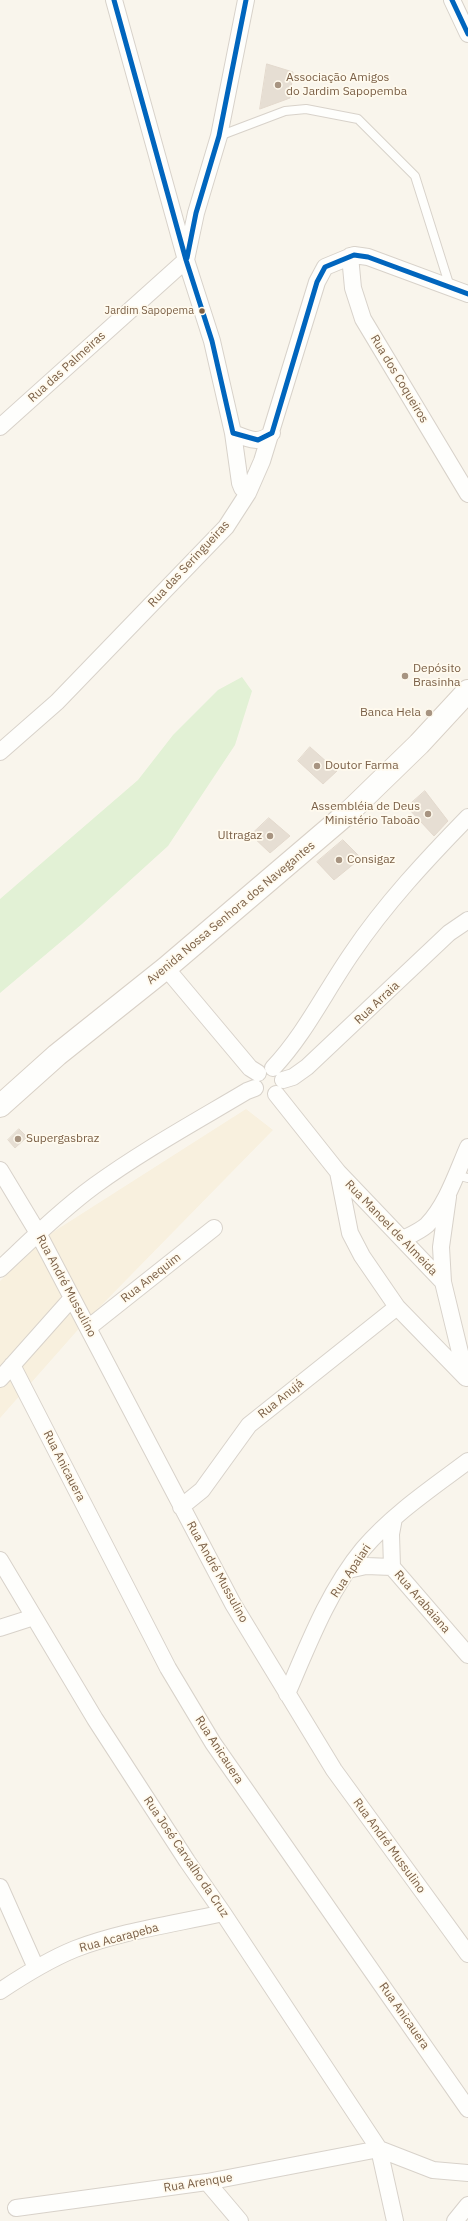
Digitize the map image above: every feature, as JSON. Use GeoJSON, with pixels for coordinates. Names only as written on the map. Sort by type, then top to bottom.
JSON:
{"type":"FeatureCollection","features":[{"type":"Feature","properties":{"kind":"main road","name":"Avenida Nossa Senhora dos Navegantes"},"geometry":{"type":"LineString","coordinates":[[0,1106],[57,1055],[166,968],[350,811],[419,744],[468,691]]}},
{"type":"Feature","properties":{"kind":"street"},"geometry":{"type":"LineString","coordinates":[[114,0],[186,260],[212,341],[233,433],[240,483],[242,488],[248,493]]}},
{"type":"Feature","properties":{"kind":"street"},"geometry":{"type":"LineString","coordinates":[[186,260],[196,213],[219,136],[246,0]]}},
{"type":"Feature","properties":{"kind":"street"},"geometry":{"type":"LineString","coordinates":[[452,0],[468,34]]}},
{"type":"Feature","properties":{"kind":"street"},"geometry":{"type":"LineString","coordinates":[[350,256],[368,257],[468,294]]}},
{"type":"Feature","properties":{"kind":"street","name":"Rua das Seringueiras"},"geometry":{"type":"LineString","coordinates":[[0,752],[57,702],[226,527],[248,493],[272,433],[317,282],[325,268],[350,256]]}},
{"type":"Feature","properties":{"kind":"street","name":"Rua dos Coqueiros"},"geometry":{"type":"LineString","coordinates":[[350,256],[353,288],[363,319],[468,494]]}},
{"type":"Feature","properties":{"kind":"street","name":"Rua das Palmeiras"},"geometry":{"type":"LineString","coordinates":[[0,427],[186,260]]}},
{"type":"Feature","properties":{"kind":"street"},"geometry":{"type":"LineString","coordinates":[[233,433],[258,441],[265,439],[272,433]]}},
{"type":"Feature","properties":{"kind":"street"},"geometry":{"type":"LineString","coordinates":[[269,1081],[296,1042],[352,952],[420,866],[468,816]]}},
{"type":"Feature","properties":{"kind":"street","name":"Rua Arraia"},"geometry":{"type":"LineString","coordinates":[[0,1269],[38,1233],[93,1187],[132,1161],[247,1091],[269,1081],[293,1077],[312,1062],[449,933],[468,920]]}},
{"type":"Feature","properties":{"kind":"street","name":"Rua Manoel de Almeida"},"geometry":{"type":"LineString","coordinates":[[166,968],[250,1068],[269,1081],[338,1172],[443,1282],[467,1379]]}},
{"type":"Feature","properties":{"kind":"street"},"geometry":{"type":"LineString","coordinates":[[403,1239],[427,1225],[449,1192],[462,1177],[468,1147]]}},
{"type":"Feature","properties":{"kind":"street","name":"Rua André Mussulino"},"geometry":{"type":"LineString","coordinates":[[0,1170],[38,1233],[233,1604],[334,1770],[468,1954]]}},
{"type":"Feature","properties":{"kind":"street","name":"Rua Manoel de Almeida"},"geometry":{"type":"LineString","coordinates":[[338,1172],[350,1233],[362,1256],[397,1307],[467,1379]]}},
{"type":"Feature","properties":{"kind":"street"},"geometry":{"type":"LineString","coordinates":[[443,1282],[441,1247],[449,1192]]}},
{"type":"Feature","properties":{"kind":"street","name":"Rua Anequim"},"geometry":{"type":"LineString","coordinates":[[88,1328],[214,1228]]}},
{"type":"Feature","properties":{"kind":"street"},"geometry":{"type":"LineString","coordinates":[[0,1379],[72,1298]]}},
{"type":"Feature","properties":{"kind":"street","name":"Rua Anujá"},"geometry":{"type":"LineString","coordinates":[[181,1507],[202,1490],[249,1425],[397,1307]]}},
{"type":"Feature","properties":{"kind":"street","name":"Rua Anicauera"},"geometry":{"type":"LineString","coordinates":[[12,1365],[168,1668],[213,1743],[468,2109]]}},
{"type":"Feature","properties":{"kind":"street","name":"Rua Apaiari"},"geometry":{"type":"LineString","coordinates":[[287,1694],[318,1623],[348,1570],[363,1549],[394,1518],[468,1461]]}},
{"type":"Feature","properties":{"kind":"street","name":"Rua Arabaiana"},"geometry":{"type":"LineString","coordinates":[[394,1518],[391,1534],[392,1567],[468,1655]]}},
{"type":"Feature","properties":{"kind":"street","name":"Rua José Carvalho da Cruz"},"geometry":{"type":"LineString","coordinates":[[0,1560],[95,1719],[187,1861],[224,1913],[380,2150]]}},
{"type":"Feature","properties":{"kind":"street","name":"Rua Arabaiana"},"geometry":{"type":"LineString","coordinates":[[348,1570],[366,1566],[392,1567]]}},
{"type":"Feature","properties":{"kind":"street"},"geometry":{"type":"LineString","coordinates":[[0,1628],[34,1617]]}},
{"type":"Feature","properties":{"kind":"street"},"geometry":{"type":"LineString","coordinates":[[0,1887],[36,1968]]}},
{"type":"Feature","properties":{"kind":"street","name":"Rua Acarapeba"},"geometry":{"type":"LineString","coordinates":[[0,1990],[36,1968],[74,1949],[107,1938],[224,1913]]}},
{"type":"Feature","properties":{"kind":"street"},"geometry":{"type":"LineString","coordinates":[[380,2150],[433,2170],[468,2173]]}},
{"type":"Feature","properties":{"kind":"street"},"geometry":{"type":"LineString","coordinates":[[380,2150],[394,2221]]}},
{"type":"Feature","properties":{"kind":"street","name":"Rua Arenque"},"geometry":{"type":"LineString","coordinates":[[16,2208],[207,2182],[380,2150]]}},
{"type":"Feature","properties":{"kind":"street"},"geometry":{"type":"LineString","coordinates":[[207,2182],[240,2221]]}},
{"type":"Feature","properties":{"kind":"street"},"geometry":{"type":"LineString","coordinates":[[455,2221],[468,2205]]}},
{"type":"Feature","properties":{"kind":"lane"},"geometry":{"type":"LineString","coordinates":[[219,136],[285,111],[306,109],[358,119],[415,176],[450,287]]}},
{"type":"Feature","properties":{"kind":"shaded area"},"geometry":{"type":"Polygon","coordinates":[[[246,1109],[273,1130],[83,1324],[0,1418],[0,1281],[50,1234],[246,1109]]]}},
{"type":"Feature","properties":{"kind":"green space"},"geometry":{"type":"Polygon","coordinates":[[[242,677],[252,691],[235,745],[168,846],[82,924],[0,993],[0,899],[138,780],[173,735],[218,690],[242,677]]]}},
{"type":"Feature","properties":{"kind":"building","name":"Associação Amigos do Jardim Sapopemba"},"geometry":{"type":"Polygon","coordinates":[[[267,64],[293,72],[290,98],[260,109],[267,64]]]}},
{"type":"Feature","properties":{"kind":"building","name":"Doutor Farma"},"geometry":{"type":"Polygon","coordinates":[[[310,747],[337,771],[323,784],[298,761],[310,747]]]}},
{"type":"Feature","properties":{"kind":"building","name":"Assembléia de Deus Ministério Taboão"},"geometry":{"type":"Polygon","coordinates":[[[425,791],[448,821],[434,836],[407,807],[425,791]]]}},
{"type":"Feature","properties":{"kind":"building","name":"Ultragaz"},"geometry":{"type":"Polygon","coordinates":[[[269,818],[290,836],[270,853],[251,835],[269,818]]]}},
{"type":"Feature","properties":{"kind":"building","name":"Consigaz"},"geometry":{"type":"Polygon","coordinates":[[[343,840],[361,858],[334,880],[317,862],[343,840]]]}},
{"type":"Feature","properties":{"kind":"building","name":"Supergasbraz"},"geometry":{"type":"Polygon","coordinates":[[[19,1129],[27,1137],[15,1148],[8,1140],[19,1129]]]}},
{"type":"Feature","properties":{"kind":"transit line"},"geometry":{"type":"LineString","coordinates":[[114,0],[186,260],[212,341],[233,433],[258,440],[272,433],[317,282],[325,267],[354,255],[368,257],[468,294]]}},
{"type":"Feature","properties":{"kind":"transit line"},"geometry":{"type":"LineString","coordinates":[[187,258],[196,213],[219,136],[246,0]]}},
{"type":"Feature","properties":{"kind":"transit line"},"geometry":{"type":"LineString","coordinates":[[452,0],[468,34]]}},
{"type":"Feature","properties":{"kind":"place","name":"Associação Amigos do Jardim Sapopemba"},"geometry":{"type":"Point","coordinates":[278,85]}},
{"type":"Feature","properties":{"kind":"place","name":"Jardim Sapopema"},"geometry":{"type":"Point","coordinates":[202,311]}},
{"type":"Feature","properties":{"kind":"place","name":"Depósito Brasinha"},"geometry":{"type":"Point","coordinates":[405,676]}},
{"type":"Feature","properties":{"kind":"place","name":"Banca Hela"},"geometry":{"type":"Point","coordinates":[429,713]}},
{"type":"Feature","properties":{"kind":"place","name":"Doutor Farma"},"geometry":{"type":"Point","coordinates":[317,766]}},
{"type":"Feature","properties":{"kind":"place","name":"Assembléia de Deus Ministério Taboão"},"geometry":{"type":"Point","coordinates":[428,814]}},
{"type":"Feature","properties":{"kind":"place","name":"Ultragaz"},"geometry":{"type":"Point","coordinates":[270,836]}},
{"type":"Feature","properties":{"kind":"place","name":"Consigaz"},"geometry":{"type":"Point","coordinates":[339,860]}},
{"type":"Feature","properties":{"kind":"place","name":"Supergasbraz"},"geometry":{"type":"Point","coordinates":[18,1139]}}]}
